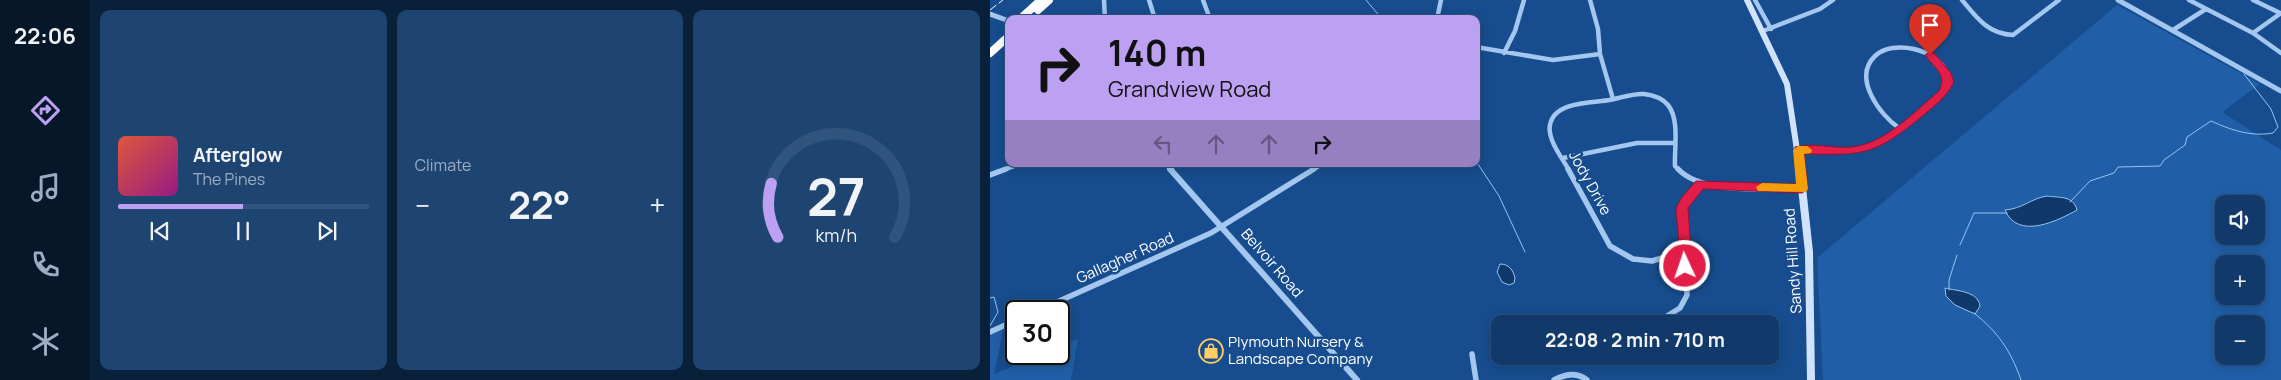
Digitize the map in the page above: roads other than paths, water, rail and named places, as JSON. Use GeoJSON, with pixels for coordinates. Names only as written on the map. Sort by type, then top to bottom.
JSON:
{"type":"FeatureCollection","features":[{"type":"Feature","properties":{"kind":"highway"},"geometry":{"type":"LineString","coordinates":[[1024,15],[1041,0]]}},
{"type":"Feature","properties":{"kind":"highway"},"geometry":{"type":"LineString","coordinates":[[1032,15],[1049,0]]}},
{"type":"Feature","properties":{"kind":"highway"},"geometry":{"type":"LineString","coordinates":[[990,45],[1005,28]]}},
{"type":"Feature","properties":{"kind":"highway"},"geometry":{"type":"LineString","coordinates":[[990,53],[1005,40]]}},
{"type":"Feature","properties":{"kind":"main road","name":"Sandy Hill Road"},"geometry":{"type":"LineString","coordinates":[[1747,0],[1787,84],[1798,150],[1810,278],[1812,380]]}},
{"type":"Feature","properties":{"kind":"street"},"geometry":{"type":"LineString","coordinates":[[1103,0],[1104,15]]}},
{"type":"Feature","properties":{"kind":"street"},"geometry":{"type":"LineString","coordinates":[[1149,0],[1154,15]]}},
{"type":"Feature","properties":{"kind":"street"},"geometry":{"type":"LineString","coordinates":[[1203,0],[1208,15]]}},
{"type":"Feature","properties":{"kind":"street"},"geometry":{"type":"LineString","coordinates":[[1437,15],[1441,0]]}},
{"type":"Feature","properties":{"kind":"street"},"geometry":{"type":"LineString","coordinates":[[1504,53],[1515,31],[1524,0]]}},
{"type":"Feature","properties":{"kind":"street"},"geometry":{"type":"LineString","coordinates":[[1590,0],[1598,29],[1600,54],[1613,99],[1644,94],[1662,100],[1671,110],[1675,166],[1686,177],[1700,184],[1802,189]]}},
{"type":"Feature","properties":{"kind":"street"},"geometry":{"type":"LineString","coordinates":[[1755,0],[1771,29]]}},
{"type":"Feature","properties":{"kind":"street"},"geometry":{"type":"LineString","coordinates":[[1763,31],[1820,9],[1833,0]]}},
{"type":"Feature","properties":{"kind":"street"},"geometry":{"type":"LineString","coordinates":[[1962,0],[1987,30],[2004,35],[2013,35],[2059,0]]}},
{"type":"Feature","properties":{"kind":"street"},"geometry":{"type":"LineString","coordinates":[[2118,0],[2281,91]]}},
{"type":"Feature","properties":{"kind":"street"},"geometry":{"type":"LineString","coordinates":[[2189,0],[2253,32],[2281,54]]}},
{"type":"Feature","properties":{"kind":"street"},"geometry":{"type":"LineString","coordinates":[[2253,0],[2281,13]]}},
{"type":"Feature","properties":{"kind":"street"},"geometry":{"type":"LineString","coordinates":[[2173,30],[2206,9]]}},
{"type":"Feature","properties":{"kind":"street"},"geometry":{"type":"LineString","coordinates":[[2253,32],[2281,13]]}},
{"type":"Feature","properties":{"kind":"street"},"geometry":{"type":"LineString","coordinates":[[990,14],[1005,22]]}},
{"type":"Feature","properties":{"kind":"street"},"geometry":{"type":"LineString","coordinates":[[1480,47],[1504,53],[1553,60],[1600,54]]}},
{"type":"Feature","properties":{"kind":"street"},"geometry":{"type":"LineString","coordinates":[[1798,150],[1862,149],[1882,142],[1936,100],[1947,88],[1947,76],[1933,57],[1907,47],[1894,48],[1881,53],[1872,59],[1867,66],[1867,83],[1874,104],[1884,118],[1899,128]]}},
{"type":"Feature","properties":{"kind":"street","name":"Jody Drive"},"geometry":{"type":"LineString","coordinates":[[1613,99],[1570,106],[1557,113],[1550,124],[1550,132],[1610,246],[1633,259],[1652,261],[1685,251]]}},
{"type":"Feature","properties":{"kind":"street"},"geometry":{"type":"LineString","coordinates":[[1563,158],[1637,143],[1673,143]]}},
{"type":"Feature","properties":{"kind":"street"},"geometry":{"type":"LineString","coordinates":[[990,175],[1012,167]]}},
{"type":"Feature","properties":{"kind":"street","name":"Belvoir Road"},"geometry":{"type":"LineString","coordinates":[[1169,167],[1357,380]]}},
{"type":"Feature","properties":{"kind":"street","name":"Gallagher Road"},"geometry":{"type":"LineString","coordinates":[[1062,300],[1211,233],[1317,167]]}},
{"type":"Feature","properties":{"kind":"street"},"geometry":{"type":"LineString","coordinates":[[1668,315],[1680,308],[1687,295],[1682,208],[1686,200],[1700,184]]}},
{"type":"Feature","properties":{"kind":"street"},"geometry":{"type":"LineString","coordinates":[[990,332],[1005,325]]}},
{"type":"Feature","properties":{"kind":"street"},"geometry":{"type":"LineString","coordinates":[[1472,354],[1476,380]]}},
{"type":"Feature","properties":{"kind":"street"},"geometry":{"type":"LineString","coordinates":[[1554,380],[1569,374],[1584,376],[1587,380]]}},
{"type":"Feature","properties":{"kind":"waterway"},"geometry":{"type":"LineString","coordinates":[[1366,0],[1379,15]]}},
{"type":"Feature","properties":{"kind":"waterway"},"geometry":{"type":"LineString","coordinates":[[2070,202],[2090,181],[2114,173],[2118,167],[2160,166],[2164,160],[2185,145],[2187,137],[2211,121],[2241,132],[2273,133],[2278,127],[2271,109],[2244,74]]}},
{"type":"Feature","properties":{"kind":"waterway"},"geometry":{"type":"LineString","coordinates":[[1480,167],[1499,196],[1525,252]]}},
{"type":"Feature","properties":{"kind":"waterway"},"geometry":{"type":"LineString","coordinates":[[1960,245],[1974,213],[2007,213]]}},
{"type":"Feature","properties":{"kind":"waterway"},"geometry":{"type":"LineString","coordinates":[[1949,290],[1949,280],[1957,255]]}},
{"type":"Feature","properties":{"kind":"waterway"},"geometry":{"type":"LineString","coordinates":[[990,298],[994,297],[998,312],[990,326]]}},
{"type":"Feature","properties":{"kind":"waterway"},"geometry":{"type":"LineString","coordinates":[[1974,313],[1990,327],[2003,343],[2013,360],[2021,380]]}},
{"type":"Feature","properties":{"kind":"railway"},"geometry":{"type":"LineString","coordinates":[[990,10],[1003,0]]}},
{"type":"Feature","properties":{"kind":"place","name":"Plymouth Nursery & Landscape Company"},"geometry":{"type":"Point","coordinates":[1211,351]}}]}
